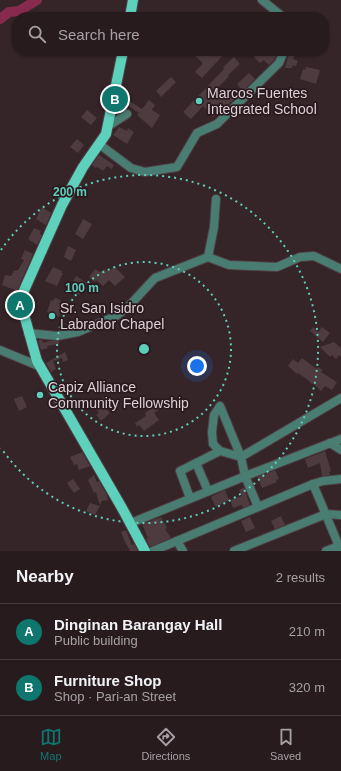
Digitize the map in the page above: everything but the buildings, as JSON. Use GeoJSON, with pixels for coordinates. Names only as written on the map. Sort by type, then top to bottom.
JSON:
{"type":"FeatureCollection","features":[{"type":"Feature","properties":{"kind":"main road"},"geometry":{"type":"LineString","coordinates":[[131,12],[133,0]]}},
{"type":"Feature","properties":{"kind":"main road"},"geometry":{"type":"LineString","coordinates":[[122,56],[106,134],[83,167],[62,205],[22,295],[23,311],[37,361],[131,523],[145,551]]}},
{"type":"Feature","properties":{"kind":"street"},"geometry":{"type":"LineString","coordinates":[[262,0],[277,12]]}},
{"type":"Feature","properties":{"kind":"street"},"geometry":{"type":"LineString","coordinates":[[99,144],[131,168],[145,172],[177,167],[197,133],[217,124],[279,63],[282,56]]}},
{"type":"Feature","properties":{"kind":"street"},"geometry":{"type":"LineString","coordinates":[[107,127],[127,114]]}},
{"type":"Feature","properties":{"kind":"street"},"geometry":{"type":"LineString","coordinates":[[208,257],[214,226],[216,199]]}},
{"type":"Feature","properties":{"kind":"street"},"geometry":{"type":"LineString","coordinates":[[28,333],[57,336],[78,332],[116,316],[128,307],[155,278],[208,257],[229,265],[277,267],[300,258],[314,256],[341,269]]}},
{"type":"Feature","properties":{"kind":"street"},"geometry":{"type":"LineString","coordinates":[[0,350],[40,367]]}},
{"type":"Feature","properties":{"kind":"street"},"geometry":{"type":"LineString","coordinates":[[258,507],[245,476],[241,457],[220,406],[214,415],[212,432],[213,444],[220,451],[241,457],[341,398]]}},
{"type":"Feature","properties":{"kind":"street"},"geometry":{"type":"LineString","coordinates":[[131,523],[190,498],[330,442],[341,439]]}},
{"type":"Feature","properties":{"kind":"street"},"geometry":{"type":"LineString","coordinates":[[330,442],[341,450]]}},
{"type":"Feature","properties":{"kind":"street"},"geometry":{"type":"LineString","coordinates":[[190,498],[180,471],[220,451]]}},
{"type":"Feature","properties":{"kind":"street"},"geometry":{"type":"LineString","coordinates":[[196,463],[208,491]]}},
{"type":"Feature","properties":{"kind":"street"},"geometry":{"type":"LineString","coordinates":[[153,551],[313,484],[341,479]]}},
{"type":"Feature","properties":{"kind":"street"},"geometry":{"type":"LineString","coordinates":[[313,484],[340,549],[326,551]]}},
{"type":"Feature","properties":{"kind":"street"},"geometry":{"type":"LineString","coordinates":[[234,551],[326,514],[341,515]]}},
{"type":"Feature","properties":{"kind":"street"},"geometry":{"type":"LineString","coordinates":[[177,541],[183,551]]}},
{"type":"Feature","properties":{"kind":"waterway"},"geometry":{"type":"LineString","coordinates":[[0,19],[9,12],[19,11],[37,0]]}},
{"type":"Feature","properties":{"kind":"place","name":"Furniture Shop"},"geometry":{"type":"Point","coordinates":[115,99]}},
{"type":"Feature","properties":{"kind":"place","name":"Marcos Fuentes Integrated School"},"geometry":{"type":"Point","coordinates":[199,101]}},
{"type":"Feature","properties":{"kind":"place","name":"Dinginan Barangay Hall"},"geometry":{"type":"Point","coordinates":[20,305]}},
{"type":"Feature","properties":{"kind":"place","name":"Sr. San Isidro Labrador Chapel"},"geometry":{"type":"Point","coordinates":[52,316]}},
{"type":"Feature","properties":{"kind":"place","name":"Capiz Alliance Community Fellowship"},"geometry":{"type":"Point","coordinates":[40,395]}}]}
